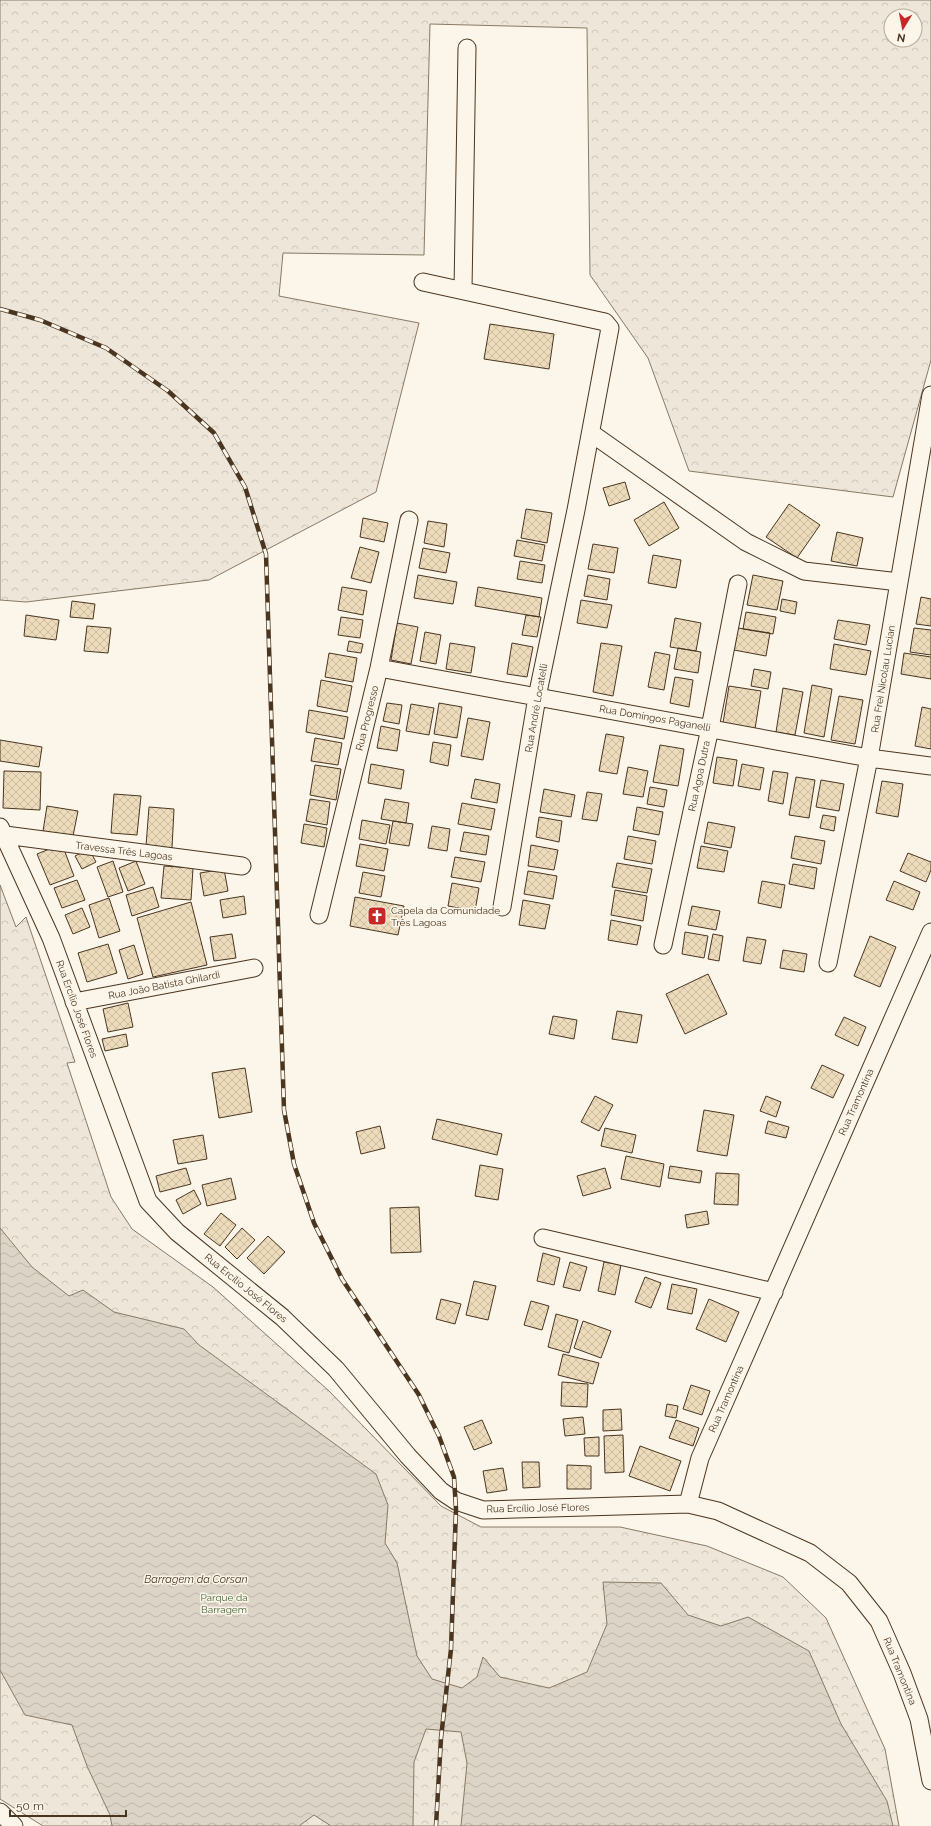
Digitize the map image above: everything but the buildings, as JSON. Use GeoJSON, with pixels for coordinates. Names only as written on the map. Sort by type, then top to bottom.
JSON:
{"type":"FeatureCollection","features":[{"type":"Feature","properties":{"kind":"street"},"geometry":{"type":"LineString","coordinates":[[423,282],[463,290],[467,48]]}},
{"type":"Feature","properties":{"kind":"street","name":"Rua André Locatelli"},"geometry":{"type":"LineString","coordinates":[[463,290],[605,322],[610,328],[576,510],[537,697],[502,907]]}},
{"type":"Feature","properties":{"kind":"street","name":"Rua Frei Nicolau Lucian"},"geometry":{"type":"LineString","coordinates":[[828,963],[870,758],[931,395]]}},
{"type":"Feature","properties":{"kind":"street"},"geometry":{"type":"LineString","coordinates":[[591,433],[746,542],[804,571],[899,582]]}},
{"type":"Feature","properties":{"kind":"street","name":"Rua Progresso"},"geometry":{"type":"LineString","coordinates":[[319,915],[379,668],[409,520]]}},
{"type":"Feature","properties":{"kind":"street","name":"Rua Agoa Dutra"},"geometry":{"type":"LineString","coordinates":[[663,945],[710,728],[738,584]]}},
{"type":"Feature","properties":{"kind":"street","name":"Rua Domingos Paganelli"},"geometry":{"type":"LineString","coordinates":[[379,668],[870,758],[931,766]]}},
{"type":"Feature","properties":{"kind":"street","name":"Travessa Três Lagoas"},"geometry":{"type":"LineString","coordinates":[[2,831],[242,866]]}},
{"type":"Feature","properties":{"kind":"street","name":"Rua Ercílio José Flores"},"geometry":{"type":"LineString","coordinates":[[2,831],[51,938],[148,1201],[177,1232],[282,1317],[336,1369],[408,1456],[441,1491],[456,1501],[483,1510],[688,1504]]}},
{"type":"Feature","properties":{"kind":"street","name":"Rua Tramontina"},"geometry":{"type":"LineString","coordinates":[[931,932],[700,1458],[688,1504],[718,1511],[810,1553],[849,1582],[879,1620],[902,1673],[919,1719],[931,1781]]}},
{"type":"Feature","properties":{"kind":"street","name":"Rua João Batista Ghilardi"},"geometry":{"type":"LineString","coordinates":[[74,1002],[254,968]]}},
{"type":"Feature","properties":{"kind":"street"},"geometry":{"type":"LineString","coordinates":[[543,1238],[774,1292]]}},
{"type":"Feature","properties":{"kind":"street"},"geometry":{"type":"LineString","coordinates":[[0,1812],[14,1826]]}},
{"type":"Feature","properties":{"kind":"green space"},"geometry":{"type":"Polygon","coordinates":[[[0,0],[931,0],[931,360],[893,497],[689,471],[648,358],[590,275],[587,28],[430,24],[424,255],[283,253],[279,296],[419,323],[376,492],[209,580],[26,602],[0,600],[0,0]]]}},
{"type":"Feature","properties":{"kind":"green space","name":"Barragem da Corsan"},"geometry":{"type":"Polygon","coordinates":[[[0,885],[16,927],[26,917],[75,1062],[67,1063],[111,1197],[132,1229],[213,1287],[329,1391],[441,1506],[481,1527],[620,1527],[707,1546],[783,1577],[826,1618],[885,1749],[899,1826],[43,1826],[0,1799],[0,885]]]}},
{"type":"Feature","properties":{"kind":"water","name":"Barragem da Corsan"},"geometry":{"type":"Polygon","coordinates":[[[0,1228],[32,1267],[69,1296],[83,1290],[114,1312],[184,1329],[199,1345],[376,1474],[388,1505],[385,1543],[397,1563],[417,1656],[432,1679],[462,1688],[477,1677],[483,1657],[500,1677],[549,1688],[587,1672],[607,1624],[603,1582],[661,1583],[688,1615],[721,1626],[748,1617],[809,1651],[841,1724],[887,1801],[893,1826],[461,1826],[467,1763],[461,1732],[426,1729],[414,1762],[413,1826],[331,1826],[314,1815],[299,1826],[112,1826],[110,1815],[87,1766],[72,1725],[25,1715],[0,1670],[0,1228]]]}},
{"type":"Feature","properties":{"kind":"railway"},"geometry":{"type":"LineString","coordinates":[[0,309],[40,320],[106,348],[168,391],[214,433],[245,487],[266,554],[284,1110],[294,1164],[314,1223],[342,1279],[419,1395],[439,1436],[454,1477],[456,1509],[451,1649],[441,1738],[436,1826]]}},
{"type":"Feature","properties":{"kind":"place","name":"Capela da Comunidade Três Lagoas"},"geometry":{"type":"Point","coordinates":[377,916]}},
{"type":"Feature","properties":{"kind":"park label","name":"Parque da Barragem"},"geometry":{"type":"Point","coordinates":[224,1602]}}]}
